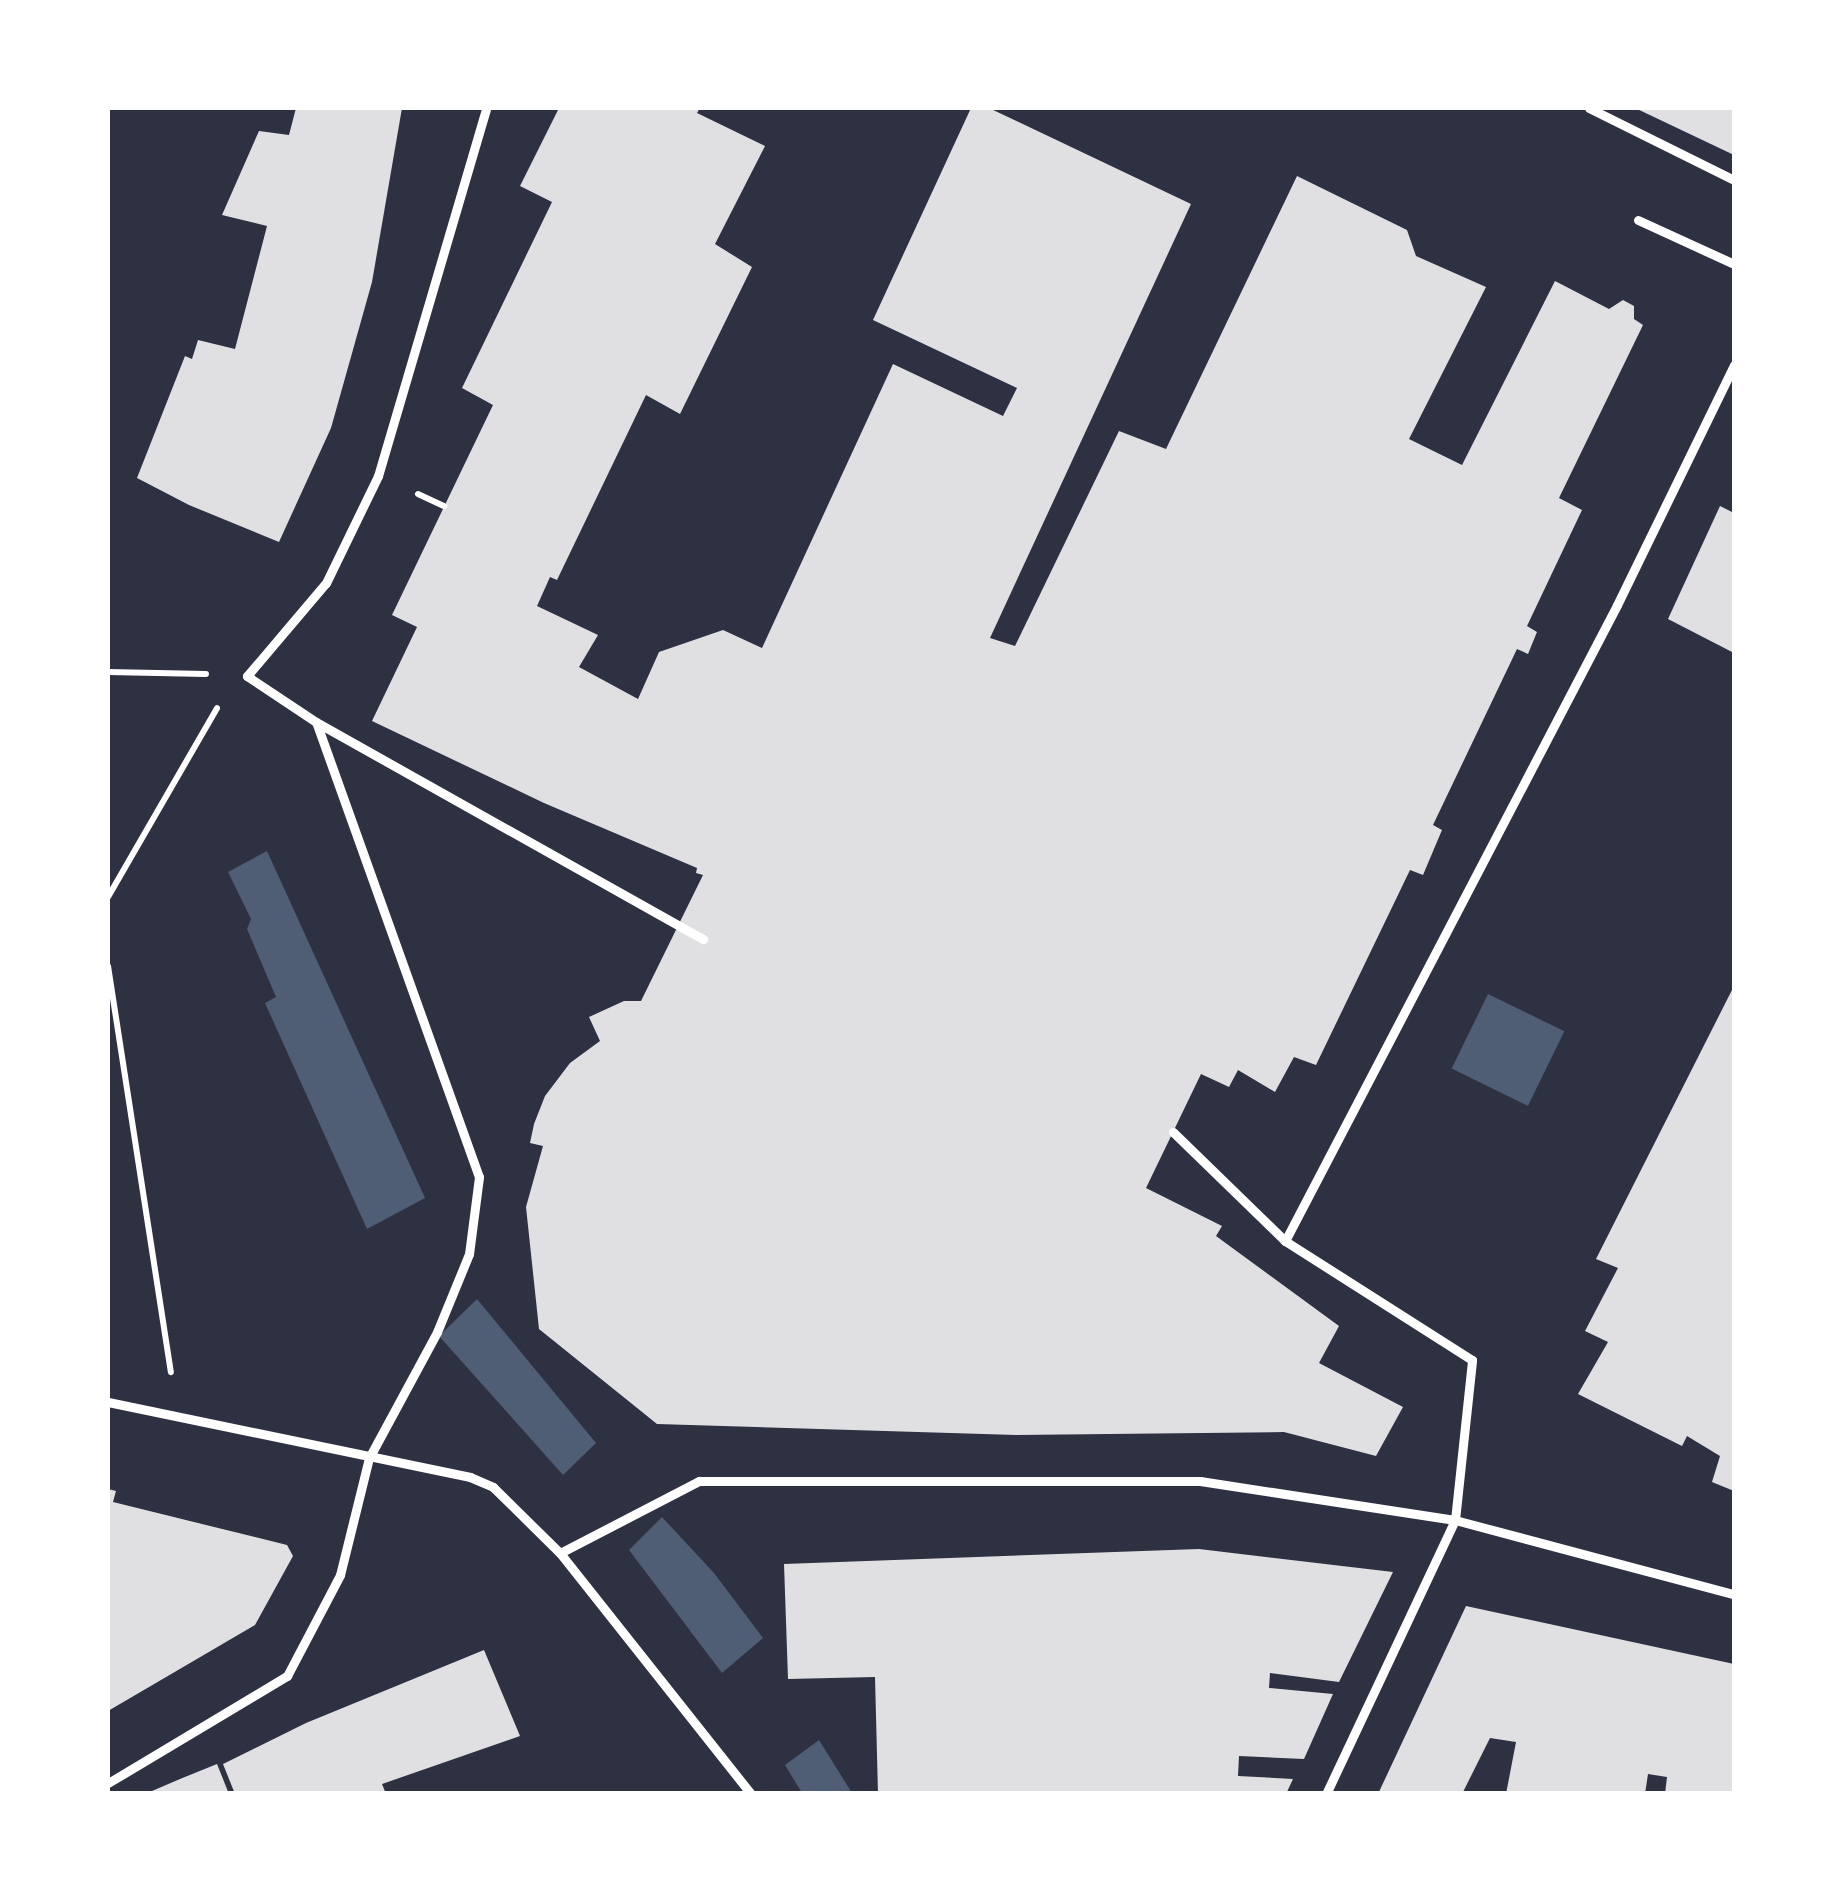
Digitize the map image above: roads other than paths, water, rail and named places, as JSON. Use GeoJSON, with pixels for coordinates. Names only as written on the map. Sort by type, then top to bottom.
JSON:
{"type":"FeatureCollection","features":[{"type":"Feature","properties":{"kind":"street"},"geometry":{"type":"LineString","coordinates":[[486,108],[378,476],[326,583],[248,676],[316,722],[703,939]]}},
{"type":"Feature","properties":{"kind":"street"},"geometry":{"type":"LineString","coordinates":[[1589,108],[1734,180]]}},
{"type":"Feature","properties":{"kind":"street"},"geometry":{"type":"LineString","coordinates":[[1638,220],[1734,264]]}},
{"type":"Feature","properties":{"kind":"street"},"geometry":{"type":"LineString","coordinates":[[1285,1241],[1617,605],[1734,364]]}},
{"type":"Feature","properties":{"kind":"street"},"geometry":{"type":"LineString","coordinates":[[108,1783],[288,1676],[340,1575],[369,1458],[437,1332],[469,1254],[479,1178],[316,722]]}},
{"type":"Feature","properties":{"kind":"street"},"geometry":{"type":"LineString","coordinates":[[1172,1132],[1285,1241],[1472,1360],[1455,1520],[1326,1794]]}},
{"type":"Feature","properties":{"kind":"street"},"geometry":{"type":"LineString","coordinates":[[108,1402],[470,1477],[493,1487],[560,1553],[750,1794]]}},
{"type":"Feature","properties":{"kind":"street"},"geometry":{"type":"LineString","coordinates":[[560,1553],[699,1481],[1200,1481],[1455,1520],[1734,1594]]}},
{"type":"Feature","properties":{"kind":"water"},"geometry":{"type":"Polygon","coordinates":[[[267,851],[425,1198],[367,1229],[265,1003],[276,997],[247,929],[251,919],[228,872],[267,851]]]}},
{"type":"Feature","properties":{"kind":"water"},"geometry":{"type":"Polygon","coordinates":[[[1488,994],[1564,1031],[1528,1106],[1452,1069],[1488,994]]]}},
{"type":"Feature","properties":{"kind":"water"},"geometry":{"type":"Polygon","coordinates":[[[477,1299],[596,1443],[563,1475],[439,1336],[477,1299]]]}},
{"type":"Feature","properties":{"kind":"water"},"geometry":{"type":"Polygon","coordinates":[[[662,1517],[714,1573],[763,1638],[722,1673],[629,1550],[662,1517]]]}},
{"type":"Feature","properties":{"kind":"water"},"geometry":{"type":"Polygon","coordinates":[[[819,1740],[852,1793],[802,1793],[785,1765],[819,1740]]]}}]}
